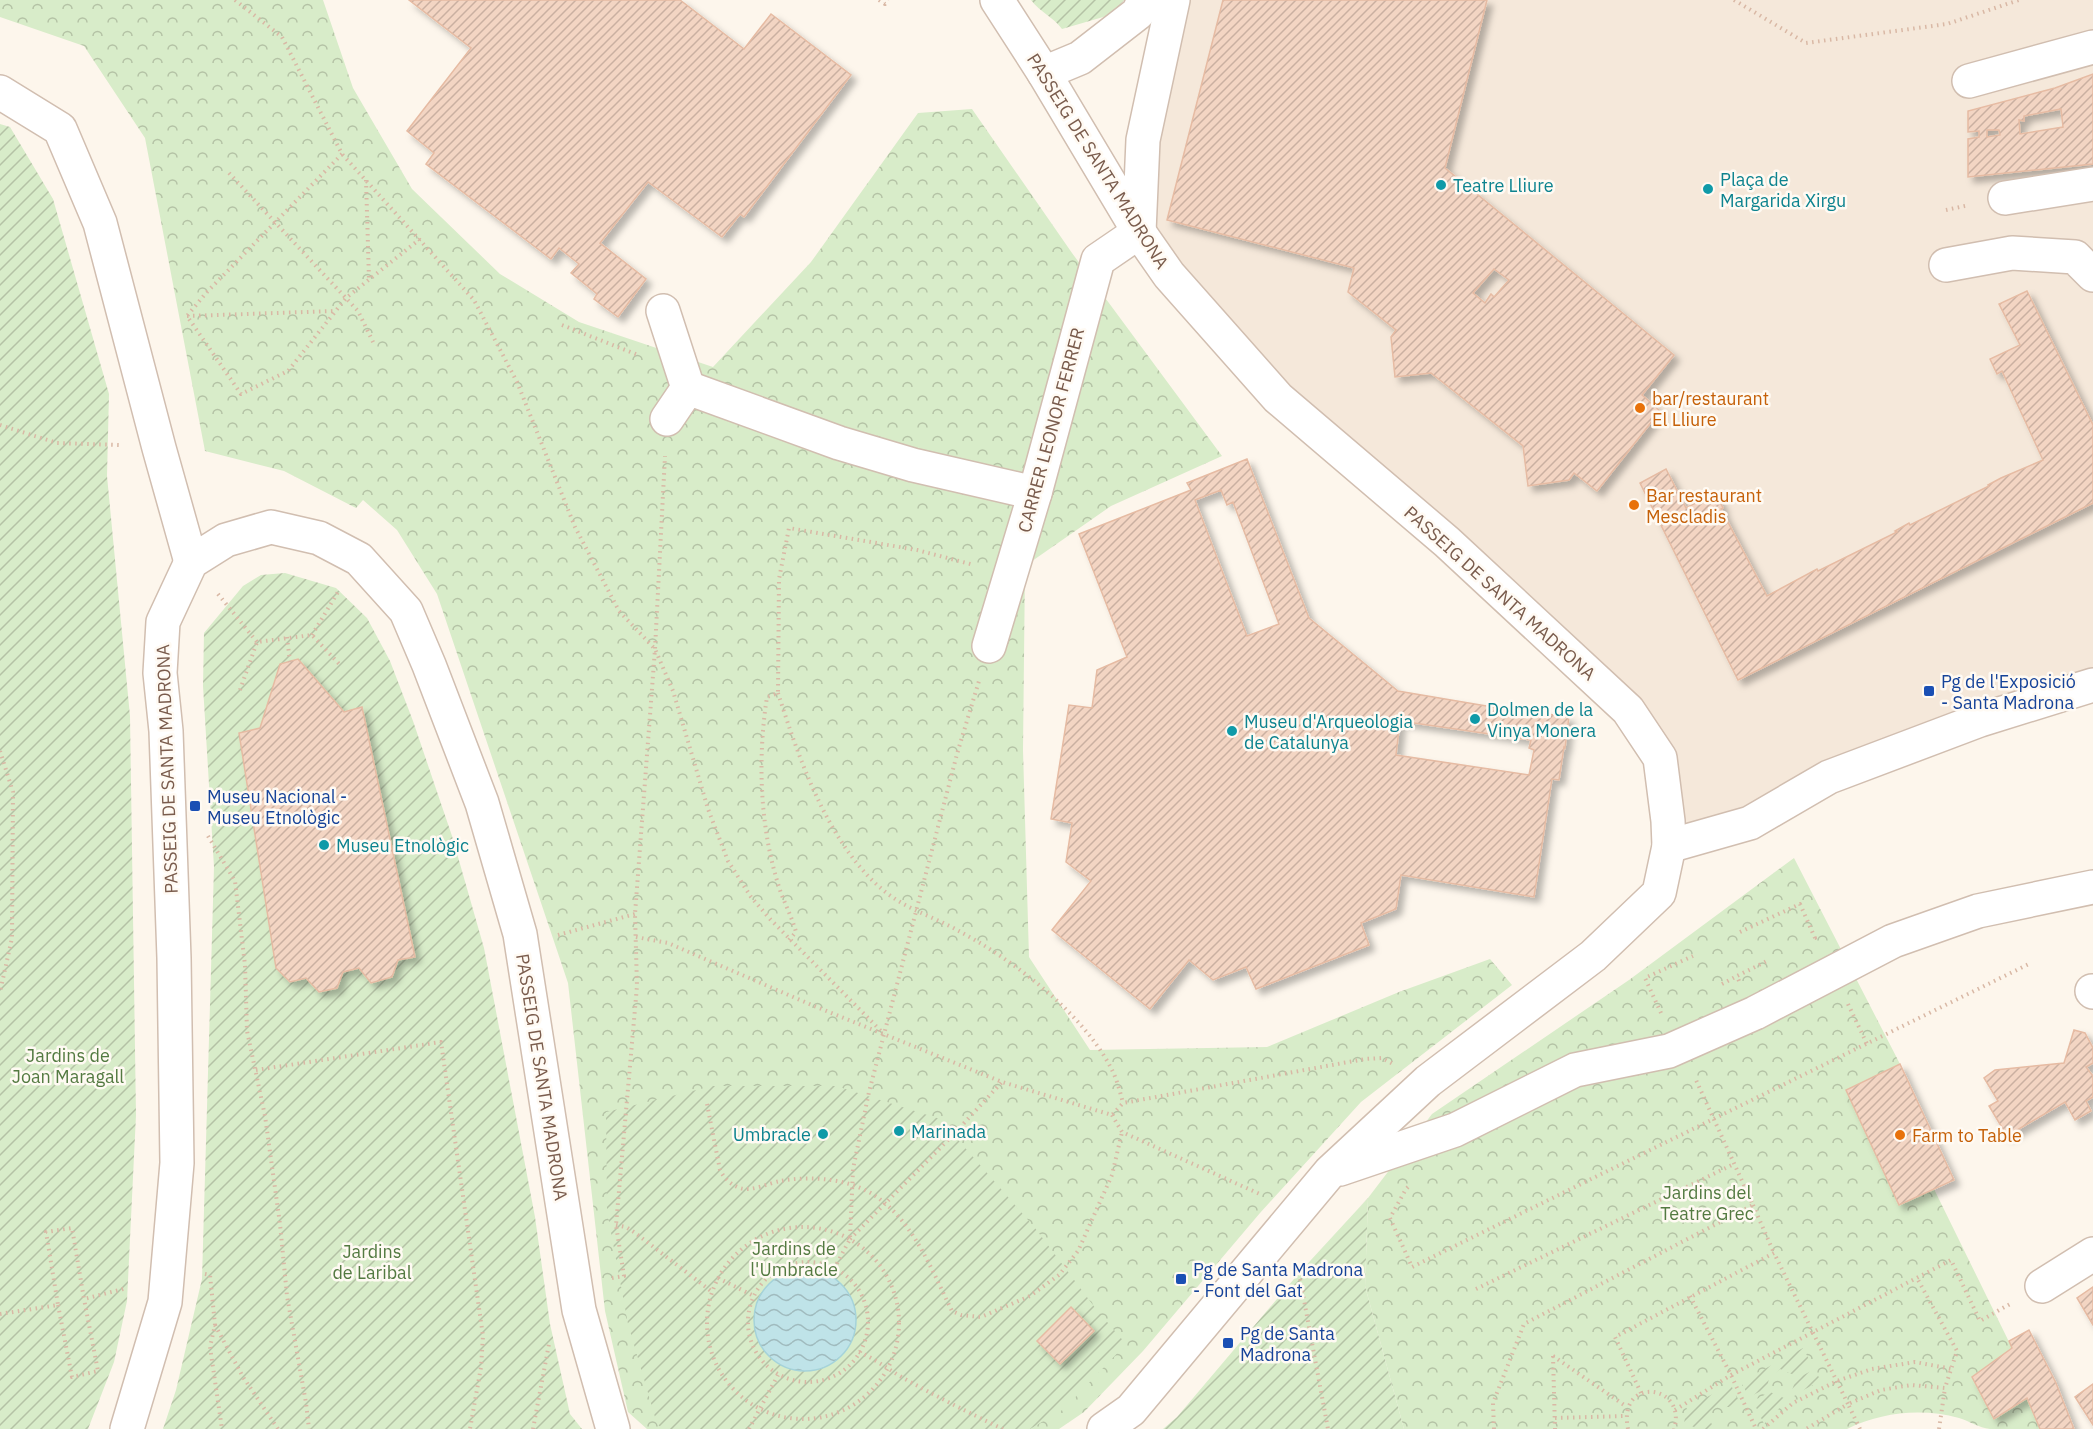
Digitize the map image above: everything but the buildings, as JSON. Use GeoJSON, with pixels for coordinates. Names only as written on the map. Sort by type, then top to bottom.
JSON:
{"type":"FeatureCollection","features":[{"type":"Feature","properties":{"kind":"street","name":"PASSEIG DE SANTA MADRONA"},"geometry":{"type":"LineString","coordinates":[[997,0],[1044,73],[1139,232],[1169,275],[1278,398],[1447,542],[1628,710],[1660,758],[1669,846],[1659,893],[1593,956],[1428,1081],[1330,1172],[1131,1410],[1104,1429]]}},
{"type":"Feature","properties":{"kind":"street"},"geometry":{"type":"LineString","coordinates":[[1044,73],[1080,58],[1138,13],[1144,0]]}},
{"type":"Feature","properties":{"kind":"street"},"geometry":{"type":"LineString","coordinates":[[1139,232],[1143,140],[1173,0]]}},
{"type":"Feature","properties":{"kind":"street"},"geometry":{"type":"LineString","coordinates":[[1969,81],[2093,47]]}},
{"type":"Feature","properties":{"kind":"street"},"geometry":{"type":"LineString","coordinates":[[0,92],[60,129],[100,223],[191,562]]}},
{"type":"Feature","properties":{"kind":"street"},"geometry":{"type":"LineString","coordinates":[[2005,198],[2093,184]]}},
{"type":"Feature","properties":{"kind":"street","name":"CARRER LEONOR FERRER"},"geometry":{"type":"LineString","coordinates":[[989,646],[1035,493],[1098,260],[1139,232]]}},
{"type":"Feature","properties":{"kind":"street"},"geometry":{"type":"LineString","coordinates":[[1946,265],[2012,254],[2075,257],[2093,275]]}},
{"type":"Feature","properties":{"kind":"street"},"geometry":{"type":"LineString","coordinates":[[663,311],[688,388]]}},
{"type":"Feature","properties":{"kind":"street"},"geometry":{"type":"LineString","coordinates":[[688,388],[838,443],[913,465],[1035,493]]}},
{"type":"Feature","properties":{"kind":"street"},"geometry":{"type":"LineString","coordinates":[[667,419],[688,388]]}},
{"type":"Feature","properties":{"kind":"street","name":"PASSEIG DE SANTA MADRONA"},"geometry":{"type":"LineString","coordinates":[[127,1429],[165,1302],[177,1163],[174,935],[166,731],[160,673],[163,622],[191,562],[226,540],[271,527],[319,538],[359,559],[406,611],[482,803],[520,934],[579,1310],[613,1429]]}},
{"type":"Feature","properties":{"kind":"street"},"geometry":{"type":"LineString","coordinates":[[1669,846],[1750,823],[1829,777],[1969,724],[2093,685]]}},
{"type":"Feature","properties":{"kind":"street"},"geometry":{"type":"LineString","coordinates":[[1330,1172],[1455,1130],[1575,1070],[1669,1052],[1755,1013],[1893,941],[1978,911],[2093,887]]}},
{"type":"Feature","properties":{"kind":"street"},"geometry":{"type":"LineString","coordinates":[[2042,1286],[2093,1254]]}},
{"type":"Feature","properties":{"kind":"path"},"geometry":{"type":"LineString","coordinates":[[235,0],[282,37],[342,154],[474,300],[517,382],[575,527],[619,611],[655,649],[673,691],[708,810],[728,861],[751,897],[789,940],[884,1034]]}},
{"type":"Feature","properties":{"kind":"path"},"geometry":{"type":"LineString","coordinates":[[879,0],[885,4],[888,0]]}},
{"type":"Feature","properties":{"kind":"path"},"geometry":{"type":"LineString","coordinates":[[1734,0],[1806,43],[1947,24],[2019,0]]}},
{"type":"Feature","properties":{"kind":"path"},"geometry":{"type":"LineString","coordinates":[[186,316],[342,154]]}},
{"type":"Feature","properties":{"kind":"path"},"geometry":{"type":"LineString","coordinates":[[229,173],[358,311],[374,344]]}},
{"type":"Feature","properties":{"kind":"path"},"geometry":{"type":"LineString","coordinates":[[366,180],[369,279]]}},
{"type":"Feature","properties":{"kind":"path"},"geometry":{"type":"LineString","coordinates":[[186,316],[241,394],[288,371],[346,298],[420,239]]}},
{"type":"Feature","properties":{"kind":"path"},"geometry":{"type":"LineString","coordinates":[[186,316],[335,311]]}},
{"type":"Feature","properties":{"kind":"path"},"geometry":{"type":"LineString","coordinates":[[562,325],[643,357]]}},
{"type":"Feature","properties":{"kind":"path"},"geometry":{"type":"LineString","coordinates":[[611,1278],[624,1276],[616,1225],[637,986],[635,914],[655,649],[667,419]]}},
{"type":"Feature","properties":{"kind":"path"},"geometry":{"type":"LineString","coordinates":[[0,425],[57,443],[130,446]]}},
{"type":"Feature","properties":{"kind":"path"},"geometry":{"type":"LineString","coordinates":[[1011,575],[917,550],[789,528],[779,579],[778,693],[807,778],[847,849],[888,894],[916,911],[958,930],[1018,967],[1052,997],[1094,1041],[1112,1069],[1123,1103]]}},
{"type":"Feature","properties":{"kind":"path"},"geometry":{"type":"LineString","coordinates":[[312,635],[342,586]]}},
{"type":"Feature","properties":{"kind":"path"},"geometry":{"type":"LineString","coordinates":[[218,594],[257,642]]}},
{"type":"Feature","properties":{"kind":"path"},"geometry":{"type":"LineString","coordinates":[[257,642],[312,635]]}},
{"type":"Feature","properties":{"kind":"path"},"geometry":{"type":"LineString","coordinates":[[312,635],[341,666]]}},
{"type":"Feature","properties":{"kind":"path"},"geometry":{"type":"LineString","coordinates":[[287,637],[290,662]]}},
{"type":"Feature","properties":{"kind":"path"},"geometry":{"type":"LineString","coordinates":[[240,690],[257,642]]}},
{"type":"Feature","properties":{"kind":"path"},"geometry":{"type":"LineString","coordinates":[[850,1239],[851,1184],[869,1092],[957,754],[989,646]]}},
{"type":"Feature","properties":{"kind":"path"},"geometry":{"type":"LineString","coordinates":[[778,693],[767,697],[762,747],[762,791],[768,842],[781,893],[796,932],[789,940]]}},
{"type":"Feature","properties":{"kind":"path"},"geometry":{"type":"LineString","coordinates":[[0,751],[14,792],[12,938],[0,992]]}},
{"type":"Feature","properties":{"kind":"path"},"geometry":{"type":"LineString","coordinates":[[206,833],[235,881],[245,965],[247,1031],[266,1116],[287,1296],[309,1429]]}},
{"type":"Feature","properties":{"kind":"path"},"geometry":{"type":"LineString","coordinates":[[549,937],[635,914]]}},
{"type":"Feature","properties":{"kind":"path"},"geometry":{"type":"LineString","coordinates":[[636,937],[668,943],[814,1006],[1002,1082],[1112,1115],[1122,1132],[1264,1196]]}},
{"type":"Feature","properties":{"kind":"path"},"geometry":{"type":"LineString","coordinates":[[1670,1009],[1661,1014],[1645,978],[1693,956]]}},
{"type":"Feature","properties":{"kind":"path"},"geometry":{"type":"LineString","coordinates":[[1416,1184],[1406,1189],[1390,1218],[1412,1267],[2031,963]]}},
{"type":"Feature","properties":{"kind":"path"},"geometry":{"type":"LineString","coordinates":[[1718,986],[1737,976]]}},
{"type":"Feature","properties":{"kind":"path"},"geometry":{"type":"LineString","coordinates":[[256,1070],[441,1042],[483,1336],[481,1367],[470,1429]]}},
{"type":"Feature","properties":{"kind":"path"},"geometry":{"type":"LineString","coordinates":[[1112,1115],[1123,1103],[1365,1059],[1382,1058],[1394,1064]]}},
{"type":"Feature","properties":{"kind":"path"},"geometry":{"type":"LineString","coordinates":[[834,1269],[850,1239],[1002,1082]]}},
{"type":"Feature","properties":{"kind":"path"},"geometry":{"type":"LineString","coordinates":[[1701,1090],[1774,1253],[1860,1429]]}},
{"type":"Feature","properties":{"kind":"path"},"geometry":{"type":"LineString","coordinates":[[707,1104],[720,1170],[725,1179],[741,1189],[793,1180],[814,1179],[851,1184],[885,1204],[901,1219],[925,1256],[952,1311],[961,1315],[981,1317],[1030,1296],[1059,1275],[1078,1251],[1112,1175],[1122,1132]]}},
{"type":"Feature","properties":{"kind":"path"},"geometry":{"type":"LineString","coordinates":[[1476,1289],[1734,1164]]}},
{"type":"Feature","properties":{"kind":"path"},"geometry":{"type":"LineString","coordinates":[[1494,1429],[1492,1403],[1524,1324],[1753,1205]]}},
{"type":"Feature","properties":{"kind":"path"},"geometry":{"type":"LineString","coordinates":[[616,1225],[634,1232],[711,1291]]}},
{"type":"Feature","properties":{"kind":"path"},"geometry":{"type":"LineString","coordinates":[[814,1226],[850,1239],[871,1254],[889,1279],[899,1308],[899,1339],[889,1369],[871,1393],[847,1410],[818,1419],[788,1419],[760,1409],[737,1394],[719,1372],[709,1346],[706,1318],[711,1291],[727,1262],[751,1240],[781,1228],[814,1226]]}},
{"type":"Feature","properties":{"kind":"path"},"geometry":{"type":"LineString","coordinates":[[72,1228],[98,1371],[72,1377],[58,1305],[46,1232],[72,1228]]}},
{"type":"Feature","properties":{"kind":"path"},"geometry":{"type":"LineString","coordinates":[[1641,1394],[1616,1337],[1774,1253]]}},
{"type":"Feature","properties":{"kind":"path"},"geometry":{"type":"LineString","coordinates":[[1676,1410],[1731,1375],[1951,1260],[1980,1321],[1994,1313]]}},
{"type":"Feature","properties":{"kind":"path"},"geometry":{"type":"LineString","coordinates":[[797,1263],[818,1263],[834,1269],[852,1282],[863,1298],[867,1329],[859,1352],[848,1367],[833,1377],[814,1382],[795,1381],[778,1375],[762,1361],[751,1343],[748,1322],[751,1301],[761,1283],[777,1270],[797,1263]]}},
{"type":"Feature","properties":{"kind":"path"},"geometry":{"type":"LineString","coordinates":[[1287,1264],[1299,1273],[1328,1429]]}},
{"type":"Feature","properties":{"kind":"path"},"geometry":{"type":"LineString","coordinates":[[200,1272],[210,1275],[215,1325],[210,1347],[222,1429]]}},
{"type":"Feature","properties":{"kind":"path"},"geometry":{"type":"LineString","coordinates":[[718,1278],[754,1296]]}},
{"type":"Feature","properties":{"kind":"path"},"geometry":{"type":"LineString","coordinates":[[1917,1278],[1958,1351],[1945,1388],[1939,1429]]}},
{"type":"Feature","properties":{"kind":"path"},"geometry":{"type":"LineString","coordinates":[[84,1299],[127,1288]]}},
{"type":"Feature","properties":{"kind":"path"},"geometry":{"type":"LineString","coordinates":[[1690,1296],[1756,1429]]}},
{"type":"Feature","properties":{"kind":"path"},"geometry":{"type":"LineString","coordinates":[[0,1314],[58,1305]]}},
{"type":"Feature","properties":{"kind":"path"},"geometry":{"type":"LineString","coordinates":[[215,1325],[243,1377],[278,1429]]}},
{"type":"Feature","properties":{"kind":"path"},"geometry":{"type":"LineString","coordinates":[[533,1429],[550,1341]]}},
{"type":"Feature","properties":{"kind":"path"},"geometry":{"type":"LineString","coordinates":[[859,1352],[968,1413],[1003,1429]]}},
{"type":"Feature","properties":{"kind":"path"},"geometry":{"type":"LineString","coordinates":[[1556,1429],[1553,1356],[1627,1407]]}},
{"type":"Feature","properties":{"kind":"path"},"geometry":{"type":"LineString","coordinates":[[1763,1429],[1793,1403],[1837,1381],[1872,1369],[1915,1362],[1952,1369]]}},
{"type":"Feature","properties":{"kind":"path"},"geometry":{"type":"LineString","coordinates":[[749,1429],[778,1375]]}},
{"type":"Feature","properties":{"kind":"path"},"geometry":{"type":"LineString","coordinates":[[1806,1429],[1848,1404],[1881,1390],[1911,1385],[1945,1388]]}},
{"type":"Feature","properties":{"kind":"path"},"geometry":{"type":"LineString","coordinates":[[1628,1429],[1625,1416],[1627,1407],[1636,1396],[1649,1392],[1666,1396],[1676,1410],[1675,1429]]}},
{"type":"Feature","properties":{"kind":"path"},"geometry":{"type":"LineString","coordinates":[[1555,1418],[1625,1416]]}},
{"type":"Feature","properties":{"kind":"shaded area"},"geometry":{"type":"Polygon","coordinates":[[[1173,0],[2093,0],[2093,685],[1669,846],[1660,758],[1278,398],[1139,232],[1173,0]]]}},
{"type":"Feature","properties":{"kind":"green space"},"geometry":{"type":"Polygon","coordinates":[[[0,0],[323,0],[353,88],[412,189],[500,274],[579,322],[713,367],[811,262],[918,113],[972,109],[1072,253],[1222,456],[1111,506],[1025,566],[1023,750],[1029,957],[1090,1050],[1267,1047],[1399,992],[1490,959],[1512,985],[1361,1102],[1260,1213],[1143,1351],[1084,1412],[1059,1429],[647,1429],[628,1412],[605,1311],[568,983],[437,594],[397,530],[363,500],[356,508],[284,471],[205,451],[145,138],[84,46],[0,17],[0,0]]]}},
{"type":"Feature","properties":{"kind":"green space"},"geometry":{"type":"Polygon","coordinates":[[[1031,0],[1124,0],[1110,15],[1062,29],[1031,0]]]}},
{"type":"Feature","properties":{"kind":"green space","name":"Jardins de Joan Maragall"},"geometry":{"type":"Polygon","coordinates":[[[0,124],[10,127],[53,199],[109,394],[107,476],[130,716],[136,1115],[127,1301],[114,1362],[88,1429],[0,1429],[0,124]]]}},
{"type":"Feature","properties":{"kind":"green space","name":"Jardins de Laribal"},"geometry":{"type":"Polygon","coordinates":[[[285,573],[336,588],[367,618],[390,661],[413,721],[452,836],[484,948],[535,1217],[550,1324],[570,1414],[582,1429],[163,1429],[176,1390],[202,1279],[214,867],[203,686],[204,633],[243,586],[261,575],[285,573]]]}},
{"type":"Feature","properties":{"kind":"green space","name":"Jardins del Teatre Grec"},"geometry":{"type":"Polygon","coordinates":[[[1794,858],[1900,1064],[1934,1189],[2012,1348],[1972,1377],[1994,1418],[2027,1398],[2040,1429],[1990,1429],[1945,1415],[1902,1413],[1860,1423],[1847,1429],[1404,1429],[1365,1286],[1368,1198],[1432,1114],[1629,980],[1794,858]]]}},
{"type":"Feature","properties":{"kind":"green space","name":"Jardins de l'Umbracle"},"geometry":{"type":"Polygon","coordinates":[[[713,1086],[836,1086],[940,1119],[1035,1228],[1096,1309],[1126,1344],[1064,1409],[1030,1429],[663,1429],[657,1424],[628,1324],[607,1211],[606,1112],[713,1086]]]}},
{"type":"Feature","properties":{"kind":"green space"},"geometry":{"type":"Polygon","coordinates":[[[1368,1198],[1365,1286],[1404,1429],[1163,1429],[1177,1417],[1299,1273],[1368,1198]]]}},
{"type":"Feature","properties":{"kind":"green space"},"geometry":{"type":"Polygon","coordinates":[[[1803,1348],[1812,1365],[1794,1375],[1780,1369],[1769,1378],[1767,1388],[1749,1397],[1741,1382],[1803,1348]]]}},
{"type":"Feature","properties":{"kind":"green space"},"geometry":{"type":"Polygon","coordinates":[[[1815,1369],[1821,1382],[1790,1399],[1764,1424],[1753,1401],[1770,1392],[1784,1398],[1791,1393],[1796,1379],[1815,1369]]]}},
{"type":"Feature","properties":{"kind":"green space"},"geometry":{"type":"Polygon","coordinates":[[[1731,1385],[1739,1402],[1729,1407],[1716,1407],[1713,1410],[1709,1418],[1714,1429],[1699,1429],[1684,1423],[1687,1407],[1731,1385]]]}},
{"type":"Feature","properties":{"kind":"water"},"geometry":{"type":"Polygon","coordinates":[[[805,1269],[834,1277],[848,1291],[856,1320],[848,1349],[834,1363],[805,1371],[776,1363],[762,1349],[754,1320],[762,1291],[776,1277],[805,1269]]]}},
{"type":"Feature","properties":{"kind":"place","name":"Teatre Lliure"},"geometry":{"type":"Point","coordinates":[1441,185]}},
{"type":"Feature","properties":{"kind":"place","name":"Plaça de Margarida Xirgu"},"geometry":{"type":"Point","coordinates":[1708,189]}},
{"type":"Feature","properties":{"kind":"place","name":"bar/restaurant El Lliure"},"geometry":{"type":"Point","coordinates":[1640,408]}},
{"type":"Feature","properties":{"kind":"place","name":"Bar restaurant Mescladis"},"geometry":{"type":"Point","coordinates":[1634,505]}},
{"type":"Feature","properties":{"kind":"place","name":"Pg de l'Exposició - Santa Madrona"},"geometry":{"type":"Point","coordinates":[1929,691]}},
{"type":"Feature","properties":{"kind":"place","name":"Dolmen de la Vinya Monera"},"geometry":{"type":"Point","coordinates":[1475,719]}},
{"type":"Feature","properties":{"kind":"place","name":"Museu d'Arqueologia de Catalunya"},"geometry":{"type":"Point","coordinates":[1232,731]}},
{"type":"Feature","properties":{"kind":"place","name":"Museu Nacional - Museu Etnològic"},"geometry":{"type":"Point","coordinates":[195,806]}},
{"type":"Feature","properties":{"kind":"place","name":"Museu Etnològic"},"geometry":{"type":"Point","coordinates":[324,845]}},
{"type":"Feature","properties":{"kind":"place","name":"Marinada"},"geometry":{"type":"Point","coordinates":[899,1131]}},
{"type":"Feature","properties":{"kind":"place","name":"Umbracle"},"geometry":{"type":"Point","coordinates":[823,1134]}},
{"type":"Feature","properties":{"kind":"place","name":"Farm to Table"},"geometry":{"type":"Point","coordinates":[1900,1135]}},
{"type":"Feature","properties":{"kind":"place","name":"Pg de Santa Madrona - Font del Gat"},"geometry":{"type":"Point","coordinates":[1181,1279]}},
{"type":"Feature","properties":{"kind":"place","name":"Pg de Santa Madrona"},"geometry":{"type":"Point","coordinates":[1228,1343]}}]}
